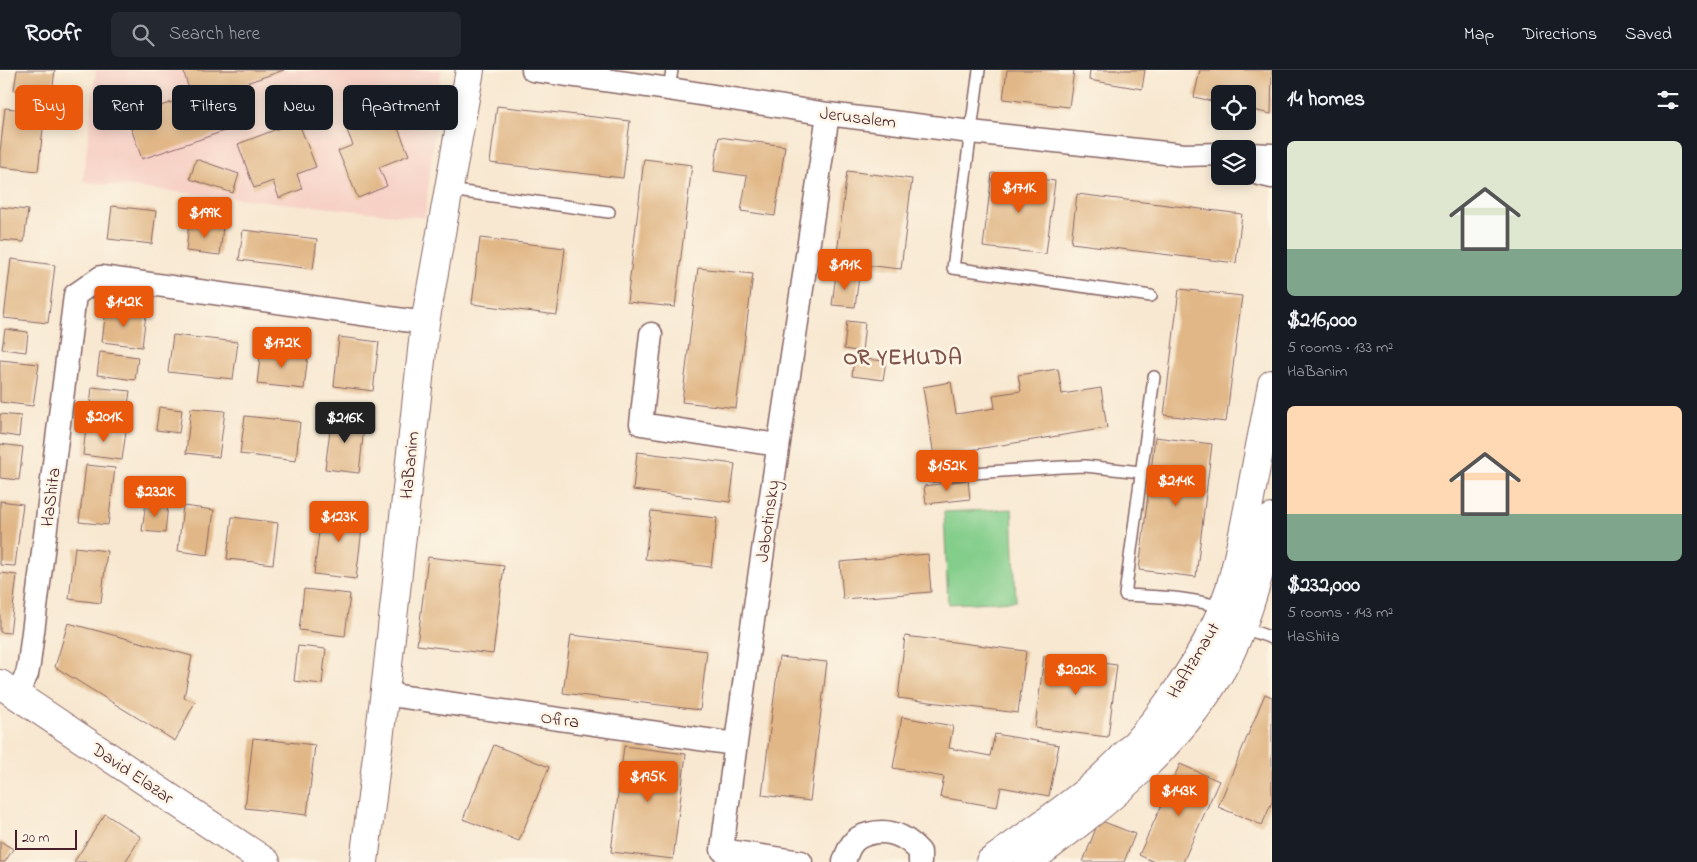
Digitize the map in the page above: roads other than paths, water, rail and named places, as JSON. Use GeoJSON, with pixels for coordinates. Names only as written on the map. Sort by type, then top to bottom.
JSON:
{"type":"FeatureCollection","features":[{"type":"Feature","properties":{"kind":"street","name":"HaBanim"},"geometry":{"type":"LineString","coordinates":[[364,862],[424,324],[470,70]]}},
{"type":"Feature","properties":{"kind":"street","name":"Jerusalem"},"geometry":{"type":"LineString","coordinates":[[533,70],[670,80],[828,114],[971,132],[1184,154],[1211,154]]}},
{"type":"Feature","properties":{"kind":"street","name":"Jabotinsky"},"geometry":{"type":"LineString","coordinates":[[801,862],[722,850],[735,744],[778,445],[828,114]]}},
{"type":"Feature","properties":{"kind":"street","name":"Jerusalem"},"geometry":{"type":"LineString","coordinates":[[1184,154],[1211,162]]}},
{"type":"Feature","properties":{"kind":"street"},"geometry":{"type":"LineString","coordinates":[[1256,154],[1272,155]]}},
{"type":"Feature","properties":{"kind":"street"},"geometry":{"type":"LineString","coordinates":[[1256,174],[1272,177]]}},
{"type":"Feature","properties":{"kind":"street","name":"HaShita"},"geometry":{"type":"LineString","coordinates":[[8,689],[25,679],[29,664],[75,294],[101,277],[424,324]]}},
{"type":"Feature","properties":{"kind":"street"},"geometry":{"type":"LineString","coordinates":[[651,334],[641,424],[778,445]]}},
{"type":"Feature","properties":{"kind":"street","name":"HaAtzmaut"},"geometry":{"type":"LineString","coordinates":[[990,862],[1088,789],[1123,756],[1159,715],[1185,679],[1205,645],[1223,608],[1230,586],[1238,555],[1272,384]]}},
{"type":"Feature","properties":{"kind":"street","name":"HaAtzmaut"},"geometry":{"type":"LineString","coordinates":[[1028,862],[1129,780],[1171,739],[1201,702],[1229,656],[1241,627],[1253,593],[1272,518]]}},
{"type":"Feature","properties":{"kind":"street","name":"David Elazar"},"geometry":{"type":"LineString","coordinates":[[8,689],[266,862]]}},
{"type":"Feature","properties":{"kind":"street","name":"Ofira"},"geometry":{"type":"LineString","coordinates":[[384,694],[735,744]]}},
{"type":"Feature","properties":{"kind":"street"},"geometry":{"type":"LineString","coordinates":[[844,862],[851,844],[859,836],[887,831],[901,836],[913,844],[920,852],[920,862]]}},
{"type":"Feature","properties":{"kind":"lane"},"geometry":{"type":"LineString","coordinates":[[979,70],[953,268],[1151,296]]}},
{"type":"Feature","properties":{"kind":"lane"},"geometry":{"type":"LineString","coordinates":[[449,190],[609,212]]}},
{"type":"Feature","properties":{"kind":"lane"},"geometry":{"type":"LineString","coordinates":[[1154,377],[1125,595],[1188,599],[1206,602],[1223,608]]}},
{"type":"Feature","properties":{"kind":"lane"},"geometry":{"type":"LineString","coordinates":[[930,476],[1061,466],[1085,466],[1141,472]]}},
{"type":"Feature","properties":{"kind":"lane"},"geometry":{"type":"LineString","coordinates":[[1241,627],[1272,638]]}},
{"type":"Feature","properties":{"kind":"district","name":"OR YEHUDA"},"geometry":{"type":"Point","coordinates":[903,356]}}]}
